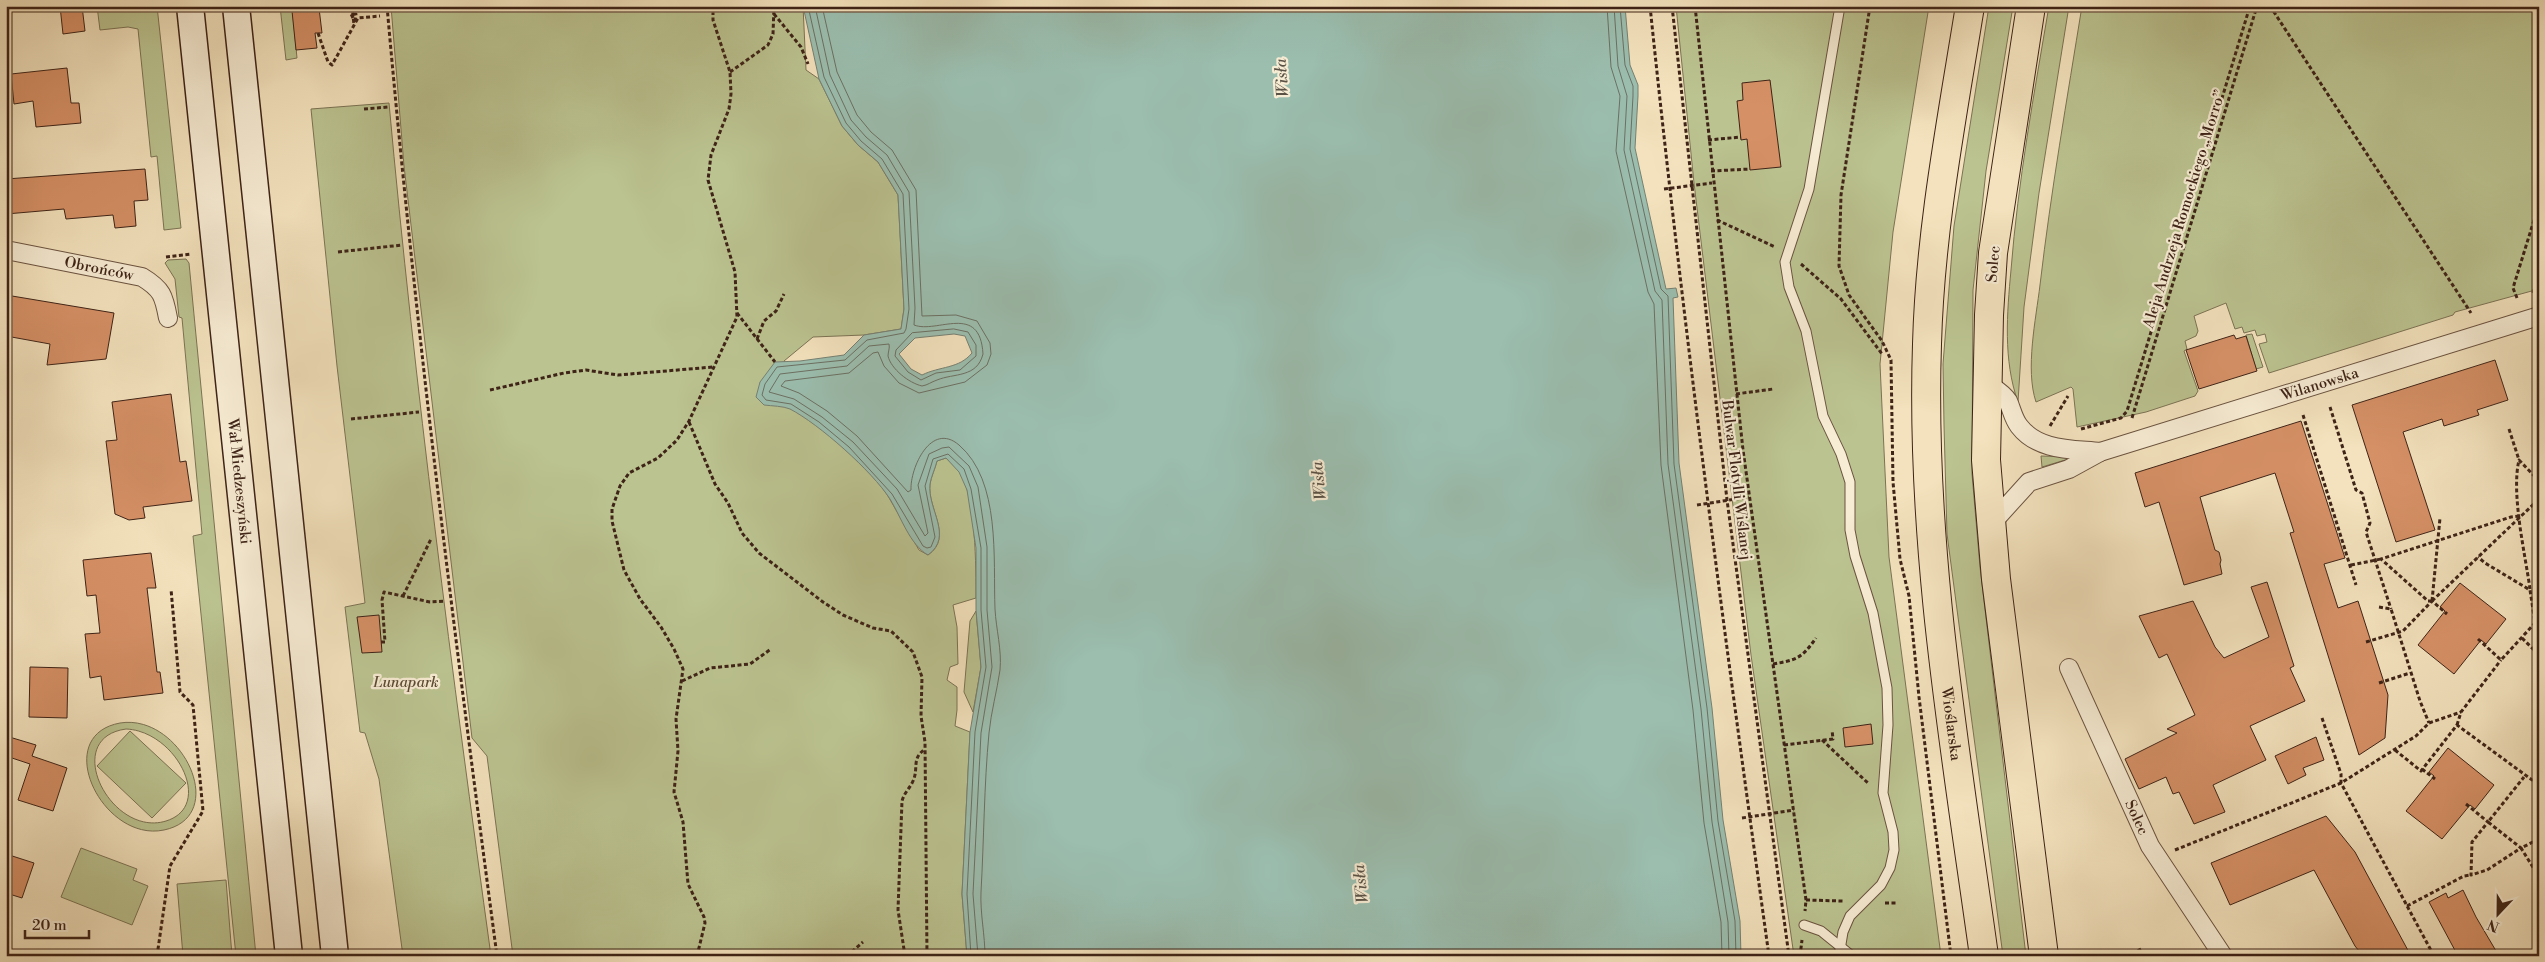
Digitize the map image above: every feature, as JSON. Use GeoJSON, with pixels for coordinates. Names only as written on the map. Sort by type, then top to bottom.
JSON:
{"type":"FeatureCollection","features":[{"type":"Feature","properties":{"kind":"main road","name":"Wał Miedzeszyński"},"geometry":{"type":"LineString","coordinates":[[190,6],[289,956]]}},
{"type":"Feature","properties":{"kind":"main road"},"geometry":{"type":"LineString","coordinates":[[236,6],[335,956]]}},
{"type":"Feature","properties":{"kind":"main road","name":"Wioślarska"},"geometry":{"type":"LineString","coordinates":[[1970,6],[1945,166],[1932,266],[1926,382],[1929,493],[1944,654],[1984,956]]}},
{"type":"Feature","properties":{"kind":"main road","name":"Solec"},"geometry":{"type":"LineString","coordinates":[[1991,524],[1986,460],[1989,315],[1994,244],[2031,6]]}},
{"type":"Feature","properties":{"kind":"main road"},"geometry":{"type":"LineString","coordinates":[[1991,524],[2044,956]]}},
{"type":"Feature","properties":{"kind":"street","name":"Obrońców"},"geometry":{"type":"LineString","coordinates":[[6,250],[142,277],[153,283],[164,297],[168,318]]}},
{"type":"Feature","properties":{"kind":"street","name":"Wilanowska"},"geometry":{"type":"LineString","coordinates":[[1991,524],[2028,482],[2069,469],[2100,452],[2539,316]]}},
{"type":"Feature","properties":{"kind":"street","name":"Wilanowska"},"geometry":{"type":"LineString","coordinates":[[1988,384],[2007,399],[2012,415],[2028,436],[2041,444],[2100,452]]}},
{"type":"Feature","properties":{"kind":"street","name":"Solec"},"geometry":{"type":"LineString","coordinates":[[2069,668],[2150,846],[2223,956]]}},
{"type":"Feature","properties":{"kind":"lane"},"geometry":{"type":"LineString","coordinates":[[1840,6],[1809,189],[1787,252],[1785,273],[1806,331],[1823,416],[1841,454],[1850,482],[1850,530],[1855,556],[1873,613],[1887,688],[1888,725],[1883,793],[1893,832],[1894,850],[1890,868],[1881,885],[1850,916],[1843,932],[1840,951]]}},
{"type":"Feature","properties":{"kind":"lane"},"geometry":{"type":"LineString","coordinates":[[1804,925],[1821,931],[1840,951],[1852,956]]}},
{"type":"Feature","properties":{"kind":"path"},"geometry":{"type":"LineString","coordinates":[[352,6],[354,26]]}},
{"type":"Feature","properties":{"kind":"path"},"geometry":{"type":"LineString","coordinates":[[387,6],[402,179],[428,411],[497,956]]}},
{"type":"Feature","properties":{"kind":"path"},"geometry":{"type":"LineString","coordinates":[[697,956],[704,931],[704,917],[688,884],[683,822],[674,792],[678,751],[676,719],[683,669],[661,627],[640,599],[624,570],[612,521],[612,509],[620,486],[629,472],[667,451],[677,440],[689,421],[733,328],[737,313],[735,272],[708,180],[711,155],[729,109],[731,94],[730,72],[713,20],[713,6]]}},
{"type":"Feature","properties":{"kind":"path"},"geometry":{"type":"LineString","coordinates":[[730,72],[768,45],[773,34],[774,6]]}},
{"type":"Feature","properties":{"kind":"path"},"geometry":{"type":"LineString","coordinates":[[1650,6],[1669,189],[1707,503],[1769,956]]}},
{"type":"Feature","properties":{"kind":"path","name":"Bulwar Flotylli Wiślanej"},"geometry":{"type":"LineString","coordinates":[[1672,6],[1727,500],[1789,956]]}},
{"type":"Feature","properties":{"kind":"path"},"geometry":{"type":"LineString","coordinates":[[1695,6],[1712,183],[1736,394],[1806,900],[1800,956]]}},
{"type":"Feature","properties":{"kind":"path"},"geometry":{"type":"LineString","coordinates":[[1870,6],[1841,195],[1839,266],[1849,295],[1888,350],[1891,360],[1893,482],[1900,559],[1909,596],[1919,697],[1951,956]]}},
{"type":"Feature","properties":{"kind":"path"},"geometry":{"type":"LineString","coordinates":[[2077,430],[2121,418],[2127,411],[2250,6]]}},
{"type":"Feature","properties":{"kind":"path","name":"Aleja Andrzeja Romockiego „Morro”"},"geometry":{"type":"LineString","coordinates":[[2132,418],[2258,6]]}},
{"type":"Feature","properties":{"kind":"path"},"geometry":{"type":"LineString","coordinates":[[2270,6],[2470,312]]}},
{"type":"Feature","properties":{"kind":"path"},"geometry":{"type":"LineString","coordinates":[[774,14],[801,47],[808,64]]}},
{"type":"Feature","properties":{"kind":"path"},"geometry":{"type":"LineString","coordinates":[[318,33],[328,62],[332,65],[358,18],[380,16]]}},
{"type":"Feature","properties":{"kind":"path"},"geometry":{"type":"LineString","coordinates":[[1703,90],[1710,89]]}},
{"type":"Feature","properties":{"kind":"path"},"geometry":{"type":"LineString","coordinates":[[364,109],[388,107]]}},
{"type":"Feature","properties":{"kind":"path"},"geometry":{"type":"LineString","coordinates":[[1708,140],[1741,138]]}},
{"type":"Feature","properties":{"kind":"path"},"geometry":{"type":"LineString","coordinates":[[1711,172],[1750,168]]}},
{"type":"Feature","properties":{"kind":"path"},"geometry":{"type":"LineString","coordinates":[[1664,190],[1712,183]]}},
{"type":"Feature","properties":{"kind":"path"},"geometry":{"type":"LineString","coordinates":[[2517,298],[2513,288],[2539,204]]}},
{"type":"Feature","properties":{"kind":"path"},"geometry":{"type":"LineString","coordinates":[[1717,220],[1787,252],[1841,299],[1882,354]]}},
{"type":"Feature","properties":{"kind":"path"},"geometry":{"type":"LineString","coordinates":[[338,252],[402,245]]}},
{"type":"Feature","properties":{"kind":"path"},"geometry":{"type":"LineString","coordinates":[[166,257],[191,254]]}},
{"type":"Feature","properties":{"kind":"path"},"geometry":{"type":"LineString","coordinates":[[2533,293],[2539,273]]}},
{"type":"Feature","properties":{"kind":"path"},"geometry":{"type":"LineString","coordinates":[[757,339],[764,321],[776,311],[784,294]]}},
{"type":"Feature","properties":{"kind":"path"},"geometry":{"type":"LineString","coordinates":[[737,313],[774,362]]}},
{"type":"Feature","properties":{"kind":"path"},"geometry":{"type":"LineString","coordinates":[[490,390],[564,373],[586,370],[618,375],[713,367]]}},
{"type":"Feature","properties":{"kind":"path"},"geometry":{"type":"LineString","coordinates":[[1736,394],[1772,389]]}},
{"type":"Feature","properties":{"kind":"path"},"geometry":{"type":"LineString","coordinates":[[2052,428],[2068,396]]}},
{"type":"Feature","properties":{"kind":"path"},"geometry":{"type":"LineString","coordinates":[[2330,407],[2356,490],[2362,493],[2370,523],[2366,532],[2410,673],[2429,723]]}},
{"type":"Feature","properties":{"kind":"path"},"geometry":{"type":"LineString","coordinates":[[351,419],[418,412]]}},
{"type":"Feature","properties":{"kind":"path"},"geometry":{"type":"LineString","coordinates":[[2302,415],[2356,585]]}},
{"type":"Feature","properties":{"kind":"path"},"geometry":{"type":"LineString","coordinates":[[689,421],[715,484],[728,503],[742,533],[759,553],[843,615],[873,628],[891,631],[913,652],[922,677],[921,716],[925,749],[927,956]]}},
{"type":"Feature","properties":{"kind":"path"},"geometry":{"type":"LineString","coordinates":[[2509,429],[2519,460],[2539,481]]}},
{"type":"Feature","properties":{"kind":"path"},"geometry":{"type":"LineString","coordinates":[[2519,460],[2516,471],[2520,516],[2535,623]]}},
{"type":"Feature","properties":{"kind":"path"},"geometry":{"type":"LineString","coordinates":[[1698,505],[1749,497]]}},
{"type":"Feature","properties":{"kind":"path"},"geometry":{"type":"LineString","coordinates":[[2366,642],[2403,631],[2539,499]]}},
{"type":"Feature","properties":{"kind":"path"},"geometry":{"type":"LineString","coordinates":[[2351,565],[2381,559],[2511,517],[2520,516]]}},
{"type":"Feature","properties":{"kind":"path"},"geometry":{"type":"LineString","coordinates":[[2432,602],[2440,540],[2440,518]]}},
{"type":"Feature","properties":{"kind":"path"},"geometry":{"type":"LineString","coordinates":[[402,596],[431,539]]}},
{"type":"Feature","properties":{"kind":"path"},"geometry":{"type":"LineString","coordinates":[[2478,557],[2530,590]]}},
{"type":"Feature","properties":{"kind":"path"},"geometry":{"type":"LineString","coordinates":[[2381,559],[2428,601],[2447,614]]}},
{"type":"Feature","properties":{"kind":"path"},"geometry":{"type":"LineString","coordinates":[[157,956],[170,866],[203,811],[193,706],[180,692],[171,589]]}},
{"type":"Feature","properties":{"kind":"path"},"geometry":{"type":"LineString","coordinates":[[381,642],[385,642],[382,600],[384,592],[430,602],[445,601]]}},
{"type":"Feature","properties":{"kind":"path"},"geometry":{"type":"LineString","coordinates":[[2379,607],[2391,609]]}},
{"type":"Feature","properties":{"kind":"path"},"geometry":{"type":"LineString","coordinates":[[2422,769],[2457,725],[2462,712],[2501,660],[2539,619]]}},
{"type":"Feature","properties":{"kind":"path"},"geometry":{"type":"LineString","coordinates":[[1773,664],[1793,661],[1804,656],[1816,638]]}},
{"type":"Feature","properties":{"kind":"path"},"geometry":{"type":"LineString","coordinates":[[2522,638],[2539,655]]}},
{"type":"Feature","properties":{"kind":"path"},"geometry":{"type":"LineString","coordinates":[[2478,639],[2501,660]]}},
{"type":"Feature","properties":{"kind":"path"},"geometry":{"type":"LineString","coordinates":[[682,681],[710,668],[750,664],[771,649]]}},
{"type":"Feature","properties":{"kind":"path"},"geometry":{"type":"LineString","coordinates":[[2379,683],[2410,673]]}},
{"type":"Feature","properties":{"kind":"path"},"geometry":{"type":"LineString","coordinates":[[2170,852],[2341,783],[2416,736],[2429,723],[2462,712]]}},
{"type":"Feature","properties":{"kind":"path"},"geometry":{"type":"LineString","coordinates":[[2322,718],[2341,774],[2341,783],[2434,956]]}},
{"type":"Feature","properties":{"kind":"path"},"geometry":{"type":"LineString","coordinates":[[2457,725],[2524,776],[2538,783]]}},
{"type":"Feature","properties":{"kind":"path"},"geometry":{"type":"LineString","coordinates":[[1784,745],[1834,739],[1832,730]]}},
{"type":"Feature","properties":{"kind":"path"},"geometry":{"type":"LineString","coordinates":[[1822,740],[1859,777],[1883,793]]}},
{"type":"Feature","properties":{"kind":"path"},"geometry":{"type":"LineString","coordinates":[[904,956],[898,910],[902,801],[904,794],[915,778],[914,762],[918,754],[925,749]]}},
{"type":"Feature","properties":{"kind":"path"},"geometry":{"type":"LineString","coordinates":[[2394,750],[2421,771],[2422,769],[2435,779]]}},
{"type":"Feature","properties":{"kind":"path"},"geometry":{"type":"LineString","coordinates":[[2471,875],[2472,842],[2524,776]]}},
{"type":"Feature","properties":{"kind":"path"},"geometry":{"type":"LineString","coordinates":[[2466,804],[2521,848],[2539,876]]}},
{"type":"Feature","properties":{"kind":"path"},"geometry":{"type":"LineString","coordinates":[[1742,818],[1794,810]]}},
{"type":"Feature","properties":{"kind":"path"},"geometry":{"type":"LineString","coordinates":[[2407,906],[2464,876],[2487,870],[2539,839]]}},
{"type":"Feature","properties":{"kind":"path"},"geometry":{"type":"LineString","coordinates":[[847,956],[863,942]]}},
{"type":"Feature","properties":{"kind":"path"},"geometry":{"type":"LineString","coordinates":[[2126,956],[2141,949]]}},
{"type":"Feature","properties":{"kind":"green space"},"geometry":{"type":"Polygon","coordinates":[[[97,6],[157,6],[181,228],[164,230],[157,156],[151,157],[138,29],[128,27],[100,30],[97,6]]]}},
{"type":"Feature","properties":{"kind":"green space"},"geometry":{"type":"Polygon","coordinates":[[[280,6],[292,6],[297,58],[286,60],[280,6]]]}},
{"type":"Feature","properties":{"kind":"green space"},"geometry":{"type":"Polygon","coordinates":[[[391,6],[803,6],[806,70],[819,79],[842,126],[858,145],[878,162],[898,195],[904,309],[901,329],[864,335],[813,337],[784,361],[852,443],[888,496],[919,550],[928,555],[935,548],[939,540],[938,522],[930,493],[930,484],[937,461],[946,458],[960,472],[965,484],[972,516],[976,598],[953,605],[957,627],[958,664],[950,667],[947,680],[957,687],[955,726],[970,732],[962,894],[967,956],[513,956],[487,756],[472,738],[404,166],[391,6]]]}},
{"type":"Feature","properties":{"kind":"green space"},"geometry":{"type":"Polygon","coordinates":[[[1676,6],[1929,6],[1893,232],[1880,364],[1889,557],[1941,956],[1794,956],[1751,655],[1694,183],[1676,6]]]}},
{"type":"Feature","properties":{"kind":"green space"},"geometry":{"type":"Polygon","coordinates":[[[1989,6],[2013,6],[1986,171],[1973,290],[1972,474],[1980,567],[2026,956],[2003,956],[1947,534],[1943,364],[1954,226],[1989,6]]]}},
{"type":"Feature","properties":{"kind":"green space"},"geometry":{"type":"Polygon","coordinates":[[[2049,6],[2069,6],[2039,193],[2024,307],[2018,402],[2013,386],[2008,353],[2007,336],[2010,286],[2022,171],[2049,6]]]}},
{"type":"Feature","properties":{"kind":"green space"},"geometry":{"type":"Polygon","coordinates":[[[2082,6],[2539,6],[2539,289],[2455,312],[2453,315],[2269,373],[2259,344],[2267,342],[2265,334],[2257,336],[2255,330],[2244,333],[2242,327],[2235,329],[2226,303],[2194,316],[2198,331],[2196,336],[2185,341],[2187,349],[2184,351],[2198,391],[2195,396],[2146,412],[2077,427],[2073,389],[2071,387],[2036,402],[2031,375],[2034,328],[2054,180],[2082,6]]]}},
{"type":"Feature","properties":{"kind":"green space","name":"Lunapark"},"geometry":{"type":"Polygon","coordinates":[[[389,103],[410,317],[435,530],[491,956],[403,956],[379,779],[365,733],[360,732],[345,607],[365,603],[337,366],[311,109],[389,103]]]}},
{"type":"Feature","properties":{"kind":"green space"},"geometry":{"type":"Polygon","coordinates":[[[186,259],[189,263],[256,956],[236,956],[193,536],[202,534],[182,318],[179,317],[175,279],[165,263],[168,260],[186,259]]]}},
{"type":"Feature","properties":{"kind":"green space"},"geometry":{"type":"Polygon","coordinates":[[[2252,334],[2263,367],[2256,369],[2246,335],[2252,334]]]}},
{"type":"Feature","properties":{"kind":"green space"},"geometry":{"type":"Polygon","coordinates":[[[2041,456],[2075,457],[2042,467],[2041,456]]]}},
{"type":"Feature","properties":{"kind":"green space"},"geometry":{"type":"Polygon","coordinates":[[[976,611],[981,667],[973,712],[964,692],[970,621],[976,611]]]}},
{"type":"Feature","properties":{"kind":"green space"},"geometry":{"type":"Polygon","coordinates":[[[120,723],[142,724],[162,734],[178,749],[190,768],[196,787],[194,806],[184,821],[164,830],[142,830],[122,821],[105,805],[93,786],[87,766],[89,747],[99,732],[120,723]],[[126,729],[107,736],[97,750],[95,767],[101,785],[112,802],[127,815],[146,822],[166,821],[180,813],[187,801],[188,786],[183,770],[174,755],[160,742],[144,733],[126,729]]]}},
{"type":"Feature","properties":{"kind":"green space"},"geometry":{"type":"Polygon","coordinates":[[[130,731],[186,783],[152,818],[97,766],[130,731]]]}},
{"type":"Feature","properties":{"kind":"green space"},"geometry":{"type":"Polygon","coordinates":[[[81,848],[137,869],[133,880],[148,886],[132,925],[61,897],[81,848]]]}},
{"type":"Feature","properties":{"kind":"green space"},"geometry":{"type":"Polygon","coordinates":[[[226,880],[232,956],[183,956],[177,884],[226,880]]]}},
{"type":"Feature","properties":{"kind":"water","name":"Wisła"},"geometry":{"type":"Polygon","coordinates":[[[803,6],[1625,6],[1630,65],[1638,85],[1635,148],[1666,289],[1676,288],[1678,297],[1673,298],[1679,463],[1712,708],[1723,820],[1740,921],[1741,956],[967,956],[962,894],[970,732],[981,667],[976,610],[976,548],[967,490],[959,472],[946,458],[937,461],[930,484],[930,493],[938,522],[939,539],[935,548],[928,555],[911,538],[882,488],[844,449],[802,416],[787,408],[764,405],[756,397],[760,382],[775,362],[800,361],[844,355],[864,335],[901,329],[904,309],[898,195],[878,162],[858,145],[842,126],[819,79],[803,6]],[[954,334],[915,338],[899,354],[911,369],[922,375],[955,365],[967,358],[972,353],[965,336],[954,334]]]}},
{"type":"Feature","properties":{"kind":"building"},"geometry":{"type":"Polygon","coordinates":[[[60,6],[82,6],[85,31],[63,34],[60,6]]]}},
{"type":"Feature","properties":{"kind":"building"},"geometry":{"type":"Polygon","coordinates":[[[319,8],[322,33],[315,33],[317,48],[296,50],[292,11],[319,8]]]}},
{"type":"Feature","properties":{"kind":"building"},"geometry":{"type":"Polygon","coordinates":[[[67,68],[71,103],[79,103],[81,123],[36,127],[33,101],[14,104],[11,74],[67,68]]]}},
{"type":"Feature","properties":{"kind":"building"},"geometry":{"type":"Polygon","coordinates":[[[1770,80],[1781,167],[1750,170],[1747,139],[1741,140],[1737,101],[1743,100],[1742,83],[1770,80]]]}},
{"type":"Feature","properties":{"kind":"building"},"geometry":{"type":"Polygon","coordinates":[[[145,169],[148,200],[134,201],[136,226],[115,228],[113,215],[66,219],[64,209],[6,214],[6,179],[145,169]]]}},
{"type":"Feature","properties":{"kind":"building"},"geometry":{"type":"Polygon","coordinates":[[[6,295],[114,313],[106,359],[47,365],[50,344],[6,336],[6,295]]]}},
{"type":"Feature","properties":{"kind":"building"},"geometry":{"type":"Polygon","coordinates":[[[2234,335],[2236,339],[2246,336],[2257,371],[2199,389],[2186,350],[2234,335]]]}},
{"type":"Feature","properties":{"kind":"building"},"geometry":{"type":"Polygon","coordinates":[[[2495,360],[2508,400],[2477,410],[2479,415],[2444,426],[2442,419],[2403,432],[2435,530],[2396,542],[2352,405],[2495,360]]]}},
{"type":"Feature","properties":{"kind":"building"},"geometry":{"type":"Polygon","coordinates":[[[171,394],[180,462],[186,461],[192,501],[143,507],[145,518],[129,520],[115,514],[106,441],[117,440],[112,402],[171,394]]]}},
{"type":"Feature","properties":{"kind":"building"},"geometry":{"type":"Polygon","coordinates":[[[2301,421],[2345,558],[2324,564],[2338,608],[2358,601],[2388,695],[2385,738],[2359,755],[2290,533],[2294,532],[2275,473],[2200,497],[2215,550],[2219,552],[2222,574],[2184,585],[2159,502],[2145,507],[2135,473],[2301,421]]]}},
{"type":"Feature","properties":{"kind":"building"},"geometry":{"type":"Polygon","coordinates":[[[151,553],[156,588],[147,588],[157,672],[160,672],[163,693],[104,700],[101,676],[90,678],[85,634],[100,633],[96,595],[87,596],[83,560],[151,553]]]}},
{"type":"Feature","properties":{"kind":"building"},"geometry":{"type":"Polygon","coordinates":[[[2267,582],[2294,666],[2290,668],[2305,701],[2250,726],[2266,760],[2213,785],[2225,812],[2194,824],[2179,792],[2173,794],[2166,777],[2139,789],[2125,759],[2177,733],[2167,729],[2195,715],[2167,654],[2159,658],[2139,616],[2193,601],[2215,647],[2224,658],[2269,637],[2251,587],[2267,582]]]}},
{"type":"Feature","properties":{"kind":"building"},"geometry":{"type":"Polygon","coordinates":[[[2460,583],[2506,619],[2486,644],[2481,640],[2454,674],[2418,645],[2445,611],[2440,607],[2460,583]]]}},
{"type":"Feature","properties":{"kind":"building"},"geometry":{"type":"Polygon","coordinates":[[[379,615],[382,652],[362,653],[357,617],[379,615]]]}},
{"type":"Feature","properties":{"kind":"building"},"geometry":{"type":"Polygon","coordinates":[[[30,667],[68,668],[67,718],[29,717],[30,667]]]}},
{"type":"Feature","properties":{"kind":"building"},"geometry":{"type":"Polygon","coordinates":[[[1871,724],[1873,744],[1845,747],[1843,728],[1871,724]]]}},
{"type":"Feature","properties":{"kind":"building"},"geometry":{"type":"Polygon","coordinates":[[[6,736],[36,745],[32,756],[67,768],[53,811],[18,800],[30,764],[6,756],[6,736]]]}},
{"type":"Feature","properties":{"kind":"building"},"geometry":{"type":"Polygon","coordinates":[[[2316,737],[2324,760],[2303,768],[2306,775],[2288,784],[2275,756],[2316,737]]]}},
{"type":"Feature","properties":{"kind":"building"},"geometry":{"type":"Polygon","coordinates":[[[2448,748],[2494,785],[2475,809],[2470,805],[2442,839],[2406,811],[2434,776],[2429,772],[2448,748]]]}},
{"type":"Feature","properties":{"kind":"building"},"geometry":{"type":"Polygon","coordinates":[[[2326,816],[2355,852],[2411,956],[2363,956],[2355,946],[2314,870],[2230,905],[2211,863],[2326,816]]]}},
{"type":"Feature","properties":{"kind":"building"},"geometry":{"type":"Polygon","coordinates":[[[6,854],[34,863],[22,898],[6,893],[6,854]]]}},
{"type":"Feature","properties":{"kind":"building"},"geometry":{"type":"Polygon","coordinates":[[[2463,890],[2476,917],[2499,956],[2458,956],[2429,902],[2446,893],[2448,898],[2463,890]]]}}]}
